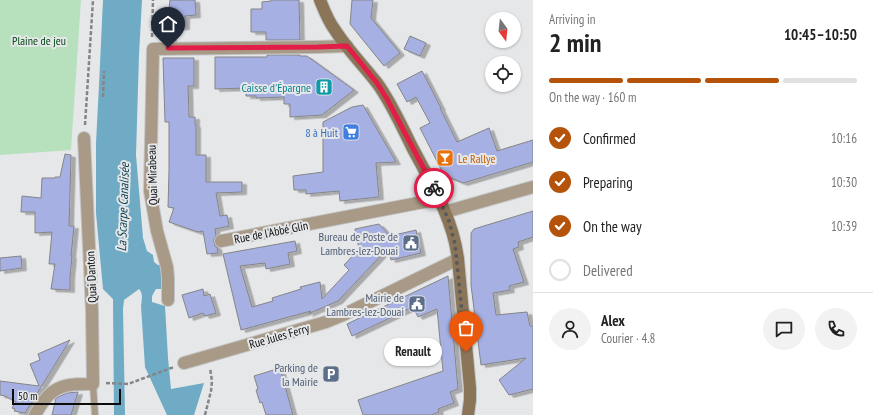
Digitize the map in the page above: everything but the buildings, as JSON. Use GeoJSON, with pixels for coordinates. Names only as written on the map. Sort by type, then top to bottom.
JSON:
{"type":"FeatureCollection","features":[{"type":"Feature","properties":{"kind":"street"},"geometry":{"type":"LineString","coordinates":[[320,0],[330,22],[377,83],[387,99],[439,199],[453,236],[458,260],[470,388],[468,415]]}},
{"type":"Feature","properties":{"kind":"street"},"geometry":{"type":"LineString","coordinates":[[153,48],[347,46]]}},
{"type":"Feature","properties":{"kind":"street","name":"Quai Mirabeau"},"geometry":{"type":"LineString","coordinates":[[153,48],[150,191],[155,224],[167,267],[168,300]]}},
{"type":"Feature","properties":{"kind":"street","name":"Quai Danton"},"geometry":{"type":"LineString","coordinates":[[84,138],[92,311],[93,384]]}},
{"type":"Feature","properties":{"kind":"street"},"geometry":{"type":"LineString","coordinates":[[444,212],[533,187]]}},
{"type":"Feature","properties":{"kind":"street","name":"Rue de l'Abbé Glin"},"geometry":{"type":"LineString","coordinates":[[221,241],[439,199]]}},
{"type":"Feature","properties":{"kind":"street","name":"Rue Jules Ferry"},"geometry":{"type":"LineString","coordinates":[[184,363],[326,322],[458,260]]}},
{"type":"Feature","properties":{"kind":"street"},"geometry":{"type":"LineString","coordinates":[[35,415],[46,398],[56,389],[72,384],[93,384]]}},
{"type":"Feature","properties":{"kind":"lane","name":"Quai Danton"},"geometry":{"type":"LineString","coordinates":[[93,384],[95,415]]}},
{"type":"Feature","properties":{"kind":"path"},"geometry":{"type":"LineString","coordinates":[[84,138],[93,0]]}},
{"type":"Feature","properties":{"kind":"path"},"geometry":{"type":"LineString","coordinates":[[153,0],[153,48]]}},
{"type":"Feature","properties":{"kind":"path"},"geometry":{"type":"LineString","coordinates":[[103,97],[104,71]]}},
{"type":"Feature","properties":{"kind":"path"},"geometry":{"type":"LineString","coordinates":[[98,84],[103,84]]}},
{"type":"Feature","properties":{"kind":"path"},"geometry":{"type":"LineString","coordinates":[[205,415],[212,391],[212,381],[207,356]]}},
{"type":"Feature","properties":{"kind":"path"},"geometry":{"type":"LineString","coordinates":[[110,384],[128,384],[171,368]]}},
{"type":"Feature","properties":{"kind":"green space","name":"Plaine de jeu"},"geometry":{"type":"Polygon","coordinates":[[[0,0],[81,0],[71,150],[0,155],[0,0]]]}},
{"type":"Feature","properties":{"kind":"water","name":"La Scarpe Canalisée"},"geometry":{"type":"Polygon","coordinates":[[[103,0],[142,0],[136,155],[143,238],[147,251],[153,255],[154,262],[158,265],[163,265],[163,289],[156,289],[152,296],[152,302],[165,306],[171,389],[204,383],[194,415],[167,415],[145,367],[141,306],[142,296],[139,289],[124,300],[125,415],[114,415],[113,299],[103,289],[96,213],[96,143],[103,0]]]}},
{"type":"Feature","properties":{"kind":"way so far"},"geometry":{"type":"LineString","coordinates":[[434,188],[449,221],[455,244],[458,260],[466,352]]}},
{"type":"Feature","properties":{"kind":"place","name":"Caisse d'Épargne"},"geometry":{"type":"Point","coordinates":[324,87]}},
{"type":"Feature","properties":{"kind":"place","name":"8 à Huit"},"geometry":{"type":"Point","coordinates":[351,132]}},
{"type":"Feature","properties":{"kind":"place","name":"Le Rallye"},"geometry":{"type":"Point","coordinates":[445,158]}},
{"type":"Feature","properties":{"kind":"place","name":"Bureau de Poste de Lambres-lez-Douai"},"geometry":{"type":"Point","coordinates":[411,243]}},
{"type":"Feature","properties":{"kind":"place","name":"Mairie de Lambres-lez-Douai"},"geometry":{"type":"Point","coordinates":[417,304]}},
{"type":"Feature","properties":{"kind":"place","name":"Renault"},"geometry":{"type":"Point","coordinates":[466,352]}},
{"type":"Feature","properties":{"kind":"place","name":"Parking de la Mairie"},"geometry":{"type":"Point","coordinates":[331,374]}},
{"type":"Feature","properties":{"kind":"route"},"geometry":{"type":"LineString","coordinates":[[168,48],[347,46],[377,83],[387,99],[434,188]]}}]}
